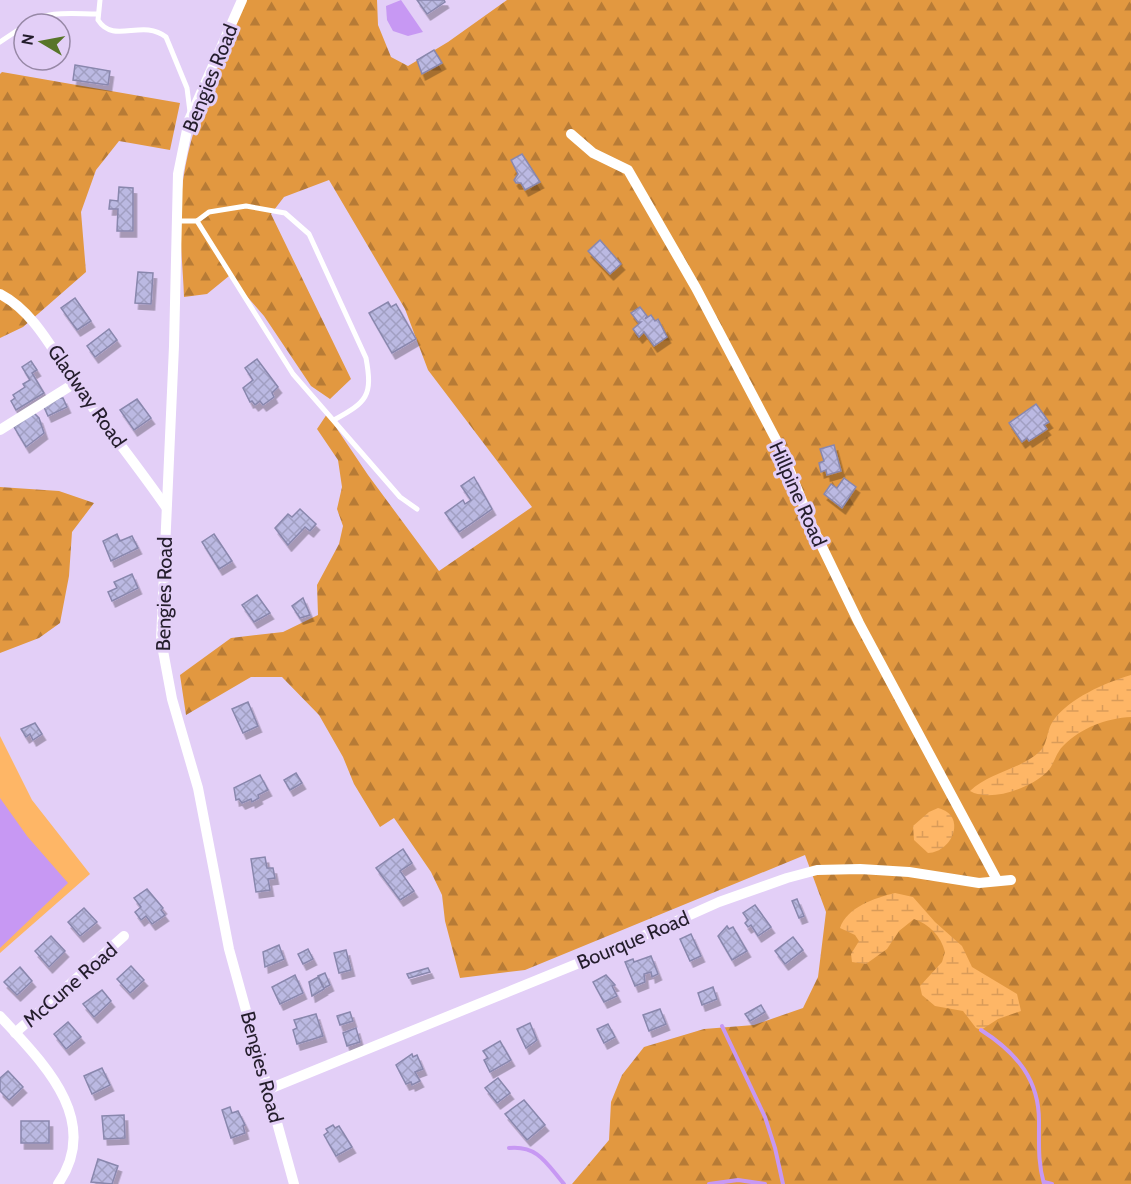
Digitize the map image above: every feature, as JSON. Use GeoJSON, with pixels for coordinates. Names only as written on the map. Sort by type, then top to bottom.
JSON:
{"type":"FeatureCollection","features":[{"type":"Feature","properties":{"kind":"street","name":"Bengies Road"},"geometry":{"type":"LineString","coordinates":[[242,0],[189,120],[177,174],[174,346],[161,640],[164,662],[198,788],[229,949],[294,1184]]}},
{"type":"Feature","properties":{"kind":"street","name":"Hillpine Road"},"geometry":{"type":"LineString","coordinates":[[571,134],[593,153],[628,170],[690,278],[782,451],[812,526],[859,623],[997,880]]}},
{"type":"Feature","properties":{"kind":"street","name":"Gladway Road"},"geometry":{"type":"LineString","coordinates":[[0,294],[21,311],[48,340],[75,383],[166,507]]}},
{"type":"Feature","properties":{"kind":"street"},"geometry":{"type":"LineString","coordinates":[[0,430],[75,383]]}},
{"type":"Feature","properties":{"kind":"street","name":"Bourque Road"},"geometry":{"type":"LineString","coordinates":[[269,1089],[616,948],[719,902],[787,878],[817,870],[860,869],[909,872],[980,884],[1011,880]]}},
{"type":"Feature","properties":{"kind":"street","name":"McCune Road"},"geometry":{"type":"LineString","coordinates":[[15,1033],[124,936]]}},
{"type":"Feature","properties":{"kind":"street"},"geometry":{"type":"LineString","coordinates":[[0,1016],[54,1078],[67,1100],[73,1138],[70,1158],[58,1184]]}},
{"type":"Feature","properties":{"kind":"lane"},"geometry":{"type":"LineString","coordinates":[[100,0],[97,14],[102,26],[107,29],[126,32],[147,28],[166,37],[187,88],[189,120]]}},
{"type":"Feature","properties":{"kind":"lane"},"geometry":{"type":"LineString","coordinates":[[72,13],[97,14]]}},
{"type":"Feature","properties":{"kind":"lane"},"geometry":{"type":"LineString","coordinates":[[175,221],[197,221],[209,212],[246,206],[285,213],[309,234],[366,358],[369,375],[370,389],[360,406],[334,420]]}},
{"type":"Feature","properties":{"kind":"lane"},"geometry":{"type":"LineString","coordinates":[[197,221],[294,374],[400,497],[417,509]]}},
{"type":"Feature","properties":{"kind":"green space"},"geometry":{"type":"Polygon","coordinates":[[[245,0],[377,0],[378,25],[391,57],[408,66],[448,42],[507,0],[1131,0],[1131,1184],[572,1184],[609,1140],[611,1102],[622,1075],[644,1047],[704,1029],[754,1025],[803,1008],[818,977],[826,912],[805,855],[525,970],[460,978],[445,921],[442,895],[431,872],[394,818],[380,827],[354,784],[343,757],[319,715],[282,677],[251,677],[186,715],[180,675],[231,638],[283,632],[318,615],[317,585],[339,544],[343,526],[337,509],[342,487],[338,460],[317,429],[327,414],[368,475],[439,571],[532,507],[428,370],[405,309],[329,180],[284,197],[271,214],[351,379],[330,399],[311,386],[264,316],[229,276],[207,294],[184,297],[181,217],[183,179],[188,153],[204,100],[245,0]]]}},
{"type":"Feature","properties":{"kind":"green space"},"geometry":{"type":"Polygon","coordinates":[[[2,72],[180,103],[170,150],[119,141],[96,170],[81,212],[86,272],[23,327],[0,338],[0,74],[2,72]]]}},
{"type":"Feature","properties":{"kind":"green space"},"geometry":{"type":"Polygon","coordinates":[[[0,487],[59,491],[94,503],[72,532],[69,576],[60,623],[39,638],[0,653],[0,487]]]}},
{"type":"Feature","properties":{"kind":"green space"},"geometry":{"type":"Polygon","coordinates":[[[1131,675],[1131,717],[1104,722],[1078,734],[1061,748],[1047,772],[1021,788],[988,795],[970,791],[1038,753],[1044,746],[1053,721],[1068,705],[1099,687],[1131,675]]]}},
{"type":"Feature","properties":{"kind":"green space"},"geometry":{"type":"Polygon","coordinates":[[[0,736],[32,800],[90,874],[0,953],[0,736]]]}},
{"type":"Feature","properties":{"kind":"green space"},"geometry":{"type":"Polygon","coordinates":[[[938,808],[947,812],[952,818],[953,833],[944,847],[928,853],[914,840],[913,826],[929,812],[938,808]]]}},
{"type":"Feature","properties":{"kind":"green space"},"geometry":{"type":"Polygon","coordinates":[[[895,893],[913,897],[935,922],[962,946],[972,967],[1017,994],[1021,1011],[998,1019],[981,1030],[976,1028],[963,1011],[935,1006],[922,995],[920,986],[942,962],[945,952],[934,931],[914,919],[899,931],[887,949],[866,964],[852,962],[851,954],[859,941],[855,935],[840,928],[844,921],[849,914],[863,904],[895,893]]]}},
{"type":"Feature","properties":{"kind":"shaded area"},"geometry":{"type":"Polygon","coordinates":[[[401,0],[423,32],[408,36],[393,31],[387,20],[386,6],[401,0]]]}},
{"type":"Feature","properties":{"kind":"shaded area"},"geometry":{"type":"Polygon","coordinates":[[[0,798],[27,836],[68,883],[0,948],[0,798]]]}},
{"type":"Feature","properties":{"kind":"building"},"geometry":{"type":"Polygon","coordinates":[[[417,0],[444,0],[445,2],[427,14],[417,0]]]}},
{"type":"Feature","properties":{"kind":"building"},"geometry":{"type":"Polygon","coordinates":[[[434,50],[442,63],[422,74],[417,60],[434,50]]]}},
{"type":"Feature","properties":{"kind":"building"},"geometry":{"type":"Polygon","coordinates":[[[75,65],[110,71],[108,85],[73,80],[75,65]]]}},
{"type":"Feature","properties":{"kind":"building"},"geometry":{"type":"Polygon","coordinates":[[[522,154],[540,182],[525,190],[521,183],[516,183],[514,180],[518,174],[511,160],[522,154]]]}},
{"type":"Feature","properties":{"kind":"building"},"geometry":{"type":"Polygon","coordinates":[[[119,187],[133,188],[133,231],[117,231],[118,209],[109,209],[110,200],[118,201],[119,187]]]}},
{"type":"Feature","properties":{"kind":"building"},"geometry":{"type":"Polygon","coordinates":[[[600,240],[621,264],[610,274],[588,251],[600,240]]]}},
{"type":"Feature","properties":{"kind":"building"},"geometry":{"type":"Polygon","coordinates":[[[138,272],[153,273],[151,304],[135,303],[138,272]]]}},
{"type":"Feature","properties":{"kind":"building"},"geometry":{"type":"Polygon","coordinates":[[[75,298],[91,321],[77,330],[61,308],[75,298]]]}},
{"type":"Feature","properties":{"kind":"building"},"geometry":{"type":"Polygon","coordinates":[[[388,302],[391,307],[396,304],[416,339],[392,353],[369,313],[388,302]]]}},
{"type":"Feature","properties":{"kind":"building"},"geometry":{"type":"Polygon","coordinates":[[[640,307],[647,316],[645,319],[651,315],[655,321],[658,319],[667,337],[654,346],[644,332],[639,337],[633,329],[641,322],[638,322],[631,313],[640,307]]]}},
{"type":"Feature","properties":{"kind":"building"},"geometry":{"type":"Polygon","coordinates":[[[109,329],[117,340],[95,357],[87,346],[109,329]]]}},
{"type":"Feature","properties":{"kind":"building"},"geometry":{"type":"Polygon","coordinates":[[[257,359],[278,387],[272,393],[274,397],[263,405],[260,401],[255,405],[252,401],[250,402],[243,388],[253,380],[245,368],[257,359]]]}},
{"type":"Feature","properties":{"kind":"building"},"geometry":{"type":"Polygon","coordinates":[[[31,361],[37,370],[32,373],[44,393],[16,410],[11,401],[15,398],[13,395],[25,387],[23,384],[30,380],[22,367],[31,361]]]}},
{"type":"Feature","properties":{"kind":"building"},"geometry":{"type":"Polygon","coordinates":[[[63,398],[67,407],[48,416],[44,407],[63,398]]]}},
{"type":"Feature","properties":{"kind":"building"},"geometry":{"type":"Polygon","coordinates":[[[137,399],[151,418],[134,430],[120,410],[137,399]]]}},
{"type":"Feature","properties":{"kind":"building"},"geometry":{"type":"Polygon","coordinates":[[[1036,404],[1049,422],[1044,425],[1047,429],[1029,441],[1027,438],[1022,442],[1009,423],[1036,404]]]}},
{"type":"Feature","properties":{"kind":"building"},"geometry":{"type":"Polygon","coordinates":[[[33,412],[39,418],[44,433],[26,447],[14,427],[33,412]]]}},
{"type":"Feature","properties":{"kind":"building"},"geometry":{"type":"Polygon","coordinates":[[[834,445],[841,471],[827,475],[826,470],[821,472],[819,463],[824,461],[820,449],[834,445]]]}},
{"type":"Feature","properties":{"kind":"building"},"geometry":{"type":"Polygon","coordinates":[[[474,477],[492,509],[459,532],[445,513],[463,500],[465,504],[471,500],[461,486],[474,477]]]}},
{"type":"Feature","properties":{"kind":"building"},"geometry":{"type":"Polygon","coordinates":[[[844,478],[856,487],[842,508],[824,494],[831,484],[837,488],[844,478]]]}},
{"type":"Feature","properties":{"kind":"building"},"geometry":{"type":"Polygon","coordinates":[[[300,509],[316,524],[310,531],[305,527],[288,545],[275,528],[288,514],[292,517],[300,509]]]}},
{"type":"Feature","properties":{"kind":"building"},"geometry":{"type":"Polygon","coordinates":[[[117,534],[120,541],[132,536],[138,548],[111,561],[103,541],[117,534]]]}},
{"type":"Feature","properties":{"kind":"building"},"geometry":{"type":"Polygon","coordinates":[[[214,534],[232,561],[219,569],[202,542],[214,534]]]}},
{"type":"Feature","properties":{"kind":"building"},"geometry":{"type":"Polygon","coordinates":[[[132,574],[138,588],[112,601],[108,592],[117,588],[114,582],[132,574]]]}},
{"type":"Feature","properties":{"kind":"building"},"geometry":{"type":"Polygon","coordinates":[[[257,595],[270,613],[254,622],[242,605],[257,595]]]}},
{"type":"Feature","properties":{"kind":"building"},"geometry":{"type":"Polygon","coordinates":[[[303,598],[310,615],[300,618],[292,606],[303,598]]]}},
{"type":"Feature","properties":{"kind":"building"},"geometry":{"type":"Polygon","coordinates":[[[248,702],[258,726],[243,733],[232,709],[248,702]]]}},
{"type":"Feature","properties":{"kind":"building"},"geometry":{"type":"Polygon","coordinates":[[[35,723],[42,734],[33,740],[30,734],[26,737],[21,729],[35,723]]]}},
{"type":"Feature","properties":{"kind":"building"},"geometry":{"type":"Polygon","coordinates":[[[296,773],[302,783],[290,790],[284,780],[296,773]]]}},
{"type":"Feature","properties":{"kind":"building"},"geometry":{"type":"Polygon","coordinates":[[[260,775],[268,790],[258,795],[259,798],[252,802],[251,799],[242,803],[239,799],[236,800],[234,788],[260,775]]]}},
{"type":"Feature","properties":{"kind":"building"},"geometry":{"type":"Polygon","coordinates":[[[403,849],[412,863],[400,871],[414,891],[400,900],[376,868],[403,849]]]}},
{"type":"Feature","properties":{"kind":"building"},"geometry":{"type":"Polygon","coordinates":[[[265,857],[267,868],[273,868],[275,878],[268,879],[270,890],[256,892],[251,859],[265,857]]]}},
{"type":"Feature","properties":{"kind":"building"},"geometry":{"type":"Polygon","coordinates":[[[147,889],[163,908],[161,910],[165,915],[152,924],[146,916],[141,920],[135,912],[141,907],[134,898],[147,889]]]}},
{"type":"Feature","properties":{"kind":"building"},"geometry":{"type":"Polygon","coordinates":[[[797,899],[804,916],[799,918],[792,901],[797,899]]]}},
{"type":"Feature","properties":{"kind":"building"},"geometry":{"type":"Polygon","coordinates":[[[755,905],[771,927],[758,936],[751,925],[748,927],[745,923],[748,920],[743,913],[755,905]]]}},
{"type":"Feature","properties":{"kind":"building"},"geometry":{"type":"Polygon","coordinates":[[[84,908],[97,922],[80,936],[68,922],[84,908]]]}},
{"type":"Feature","properties":{"kind":"building"},"geometry":{"type":"Polygon","coordinates":[[[727,926],[729,929],[733,927],[747,951],[732,960],[718,936],[727,926]]]}},
{"type":"Feature","properties":{"kind":"building"},"geometry":{"type":"Polygon","coordinates":[[[691,934],[701,956],[690,961],[680,939],[691,934]]]}},
{"type":"Feature","properties":{"kind":"building"},"geometry":{"type":"Polygon","coordinates":[[[51,936],[65,951],[49,967],[35,951],[51,936]]]}},
{"type":"Feature","properties":{"kind":"building"},"geometry":{"type":"Polygon","coordinates":[[[793,937],[803,950],[785,964],[775,951],[793,937]]]}},
{"type":"Feature","properties":{"kind":"building"},"geometry":{"type":"Polygon","coordinates":[[[279,945],[284,959],[265,967],[263,952],[279,945]]]}},
{"type":"Feature","properties":{"kind":"building"},"geometry":{"type":"Polygon","coordinates":[[[308,949],[313,959],[303,964],[298,954],[308,949]]]}},
{"type":"Feature","properties":{"kind":"building"},"geometry":{"type":"Polygon","coordinates":[[[346,950],[351,970],[339,973],[334,953],[346,950]]]}},
{"type":"Feature","properties":{"kind":"building"},"geometry":{"type":"Polygon","coordinates":[[[651,956],[658,974],[652,977],[651,972],[644,974],[645,982],[635,986],[625,962],[633,959],[634,962],[651,956]]]}},
{"type":"Feature","properties":{"kind":"building"},"geometry":{"type":"Polygon","coordinates":[[[131,966],[144,980],[130,993],[117,979],[131,966]]]}},
{"type":"Feature","properties":{"kind":"building"},"geometry":{"type":"Polygon","coordinates":[[[20,967],[32,981],[17,995],[4,982],[20,967]]]}},
{"type":"Feature","properties":{"kind":"building"},"geometry":{"type":"Polygon","coordinates":[[[428,968],[430,972],[409,978],[407,974],[428,968]]]}},
{"type":"Feature","properties":{"kind":"building"},"geometry":{"type":"Polygon","coordinates":[[[325,973],[330,985],[324,988],[318,976],[325,973]]]}},
{"type":"Feature","properties":{"kind":"building"},"geometry":{"type":"Polygon","coordinates":[[[295,975],[303,993],[280,1004],[272,987],[295,975]]]}},
{"type":"Feature","properties":{"kind":"building"},"geometry":{"type":"Polygon","coordinates":[[[606,975],[615,985],[612,986],[617,996],[604,1002],[593,982],[606,975]]]}},
{"type":"Feature","properties":{"kind":"building"},"geometry":{"type":"Polygon","coordinates":[[[318,977],[324,989],[312,996],[309,982],[318,977]]]}},
{"type":"Feature","properties":{"kind":"building"},"geometry":{"type":"Polygon","coordinates":[[[713,987],[717,999],[702,1005],[698,993],[713,987]]]}},
{"type":"Feature","properties":{"kind":"building"},"geometry":{"type":"Polygon","coordinates":[[[102,990],[111,1001],[94,1017],[83,1004],[102,990]]]}},
{"type":"Feature","properties":{"kind":"building"},"geometry":{"type":"Polygon","coordinates":[[[761,1005],[765,1012],[750,1021],[745,1014],[761,1005]]]}},
{"type":"Feature","properties":{"kind":"building"},"geometry":{"type":"Polygon","coordinates":[[[660,1009],[666,1024],[649,1031],[643,1015],[660,1009]]]}},
{"type":"Feature","properties":{"kind":"building"},"geometry":{"type":"Polygon","coordinates":[[[350,1012],[353,1021],[340,1025],[337,1016],[350,1012]]]}},
{"type":"Feature","properties":{"kind":"building"},"geometry":{"type":"Polygon","coordinates":[[[316,1014],[323,1036],[297,1044],[293,1030],[297,1028],[294,1020],[316,1014]]]}},
{"type":"Feature","properties":{"kind":"building"},"geometry":{"type":"Polygon","coordinates":[[[68,1022],[81,1037],[66,1049],[54,1034],[68,1022]]]}},
{"type":"Feature","properties":{"kind":"building"},"geometry":{"type":"Polygon","coordinates":[[[530,1023],[537,1040],[526,1048],[517,1029],[530,1023]]]}},
{"type":"Feature","properties":{"kind":"building"},"geometry":{"type":"Polygon","coordinates":[[[608,1024],[615,1037],[604,1043],[597,1029],[608,1024]]]}},
{"type":"Feature","properties":{"kind":"building"},"geometry":{"type":"Polygon","coordinates":[[[356,1028],[360,1042],[347,1046],[343,1033],[356,1028]]]}},
{"type":"Feature","properties":{"kind":"building"},"geometry":{"type":"Polygon","coordinates":[[[500,1041],[511,1060],[490,1072],[484,1060],[488,1058],[483,1051],[500,1041]]]}},
{"type":"Feature","properties":{"kind":"building"},"geometry":{"type":"Polygon","coordinates":[[[412,1054],[413,1057],[417,1055],[423,1069],[415,1072],[420,1081],[412,1085],[411,1082],[406,1084],[396,1065],[412,1054]]]}},
{"type":"Feature","properties":{"kind":"building"},"geometry":{"type":"Polygon","coordinates":[[[102,1068],[110,1085],[92,1094],[84,1076],[102,1068]]]}},
{"type":"Feature","properties":{"kind":"building"},"geometry":{"type":"Polygon","coordinates":[[[8,1071],[23,1087],[9,1100],[0,1091],[0,1078],[8,1071]]]}},
{"type":"Feature","properties":{"kind":"building"},"geometry":{"type":"Polygon","coordinates":[[[498,1078],[510,1093],[497,1103],[485,1088],[498,1078]]]}},
{"type":"Feature","properties":{"kind":"building"},"geometry":{"type":"Polygon","coordinates":[[[524,1100],[545,1125],[527,1140],[505,1114],[524,1100]]]}},
{"type":"Feature","properties":{"kind":"building"},"geometry":{"type":"Polygon","coordinates":[[[230,1107],[232,1113],[238,1111],[245,1125],[243,1126],[245,1133],[231,1138],[222,1110],[230,1107]]]}},
{"type":"Feature","properties":{"kind":"building"},"geometry":{"type":"Polygon","coordinates":[[[124,1115],[125,1138],[104,1139],[102,1116],[124,1115]]]}},
{"type":"Feature","properties":{"kind":"building"},"geometry":{"type":"Polygon","coordinates":[[[21,1121],[49,1121],[49,1143],[21,1143],[21,1121]]]}},
{"type":"Feature","properties":{"kind":"building"},"geometry":{"type":"Polygon","coordinates":[[[333,1125],[335,1128],[339,1126],[352,1147],[336,1156],[324,1135],[328,1132],[326,1129],[333,1125]]]}},
{"type":"Feature","properties":{"kind":"building"},"geometry":{"type":"Polygon","coordinates":[[[98,1159],[118,1166],[112,1184],[91,1182],[98,1159]]]}},
{"type":"Feature","properties":{"kind":"waterway"},"geometry":{"type":"LineString","coordinates":[[722,1026],[765,1117],[783,1184]]}},
{"type":"Feature","properties":{"kind":"waterway"},"geometry":{"type":"LineString","coordinates":[[981,1030],[1015,1058],[1031,1081],[1038,1108],[1040,1162],[1044,1184]]}},
{"type":"Feature","properties":{"kind":"waterway"},"geometry":{"type":"LineString","coordinates":[[509,1148],[519,1148],[535,1153],[547,1163],[564,1184]]}},
{"type":"Feature","properties":{"kind":"waterway"},"geometry":{"type":"LineString","coordinates":[[709,1184],[738,1180],[765,1184]]}},
{"type":"Feature","properties":{"kind":"waterway"},"geometry":{"type":"LineString","coordinates":[[1044,1182],[1052,1184]]}}]}
